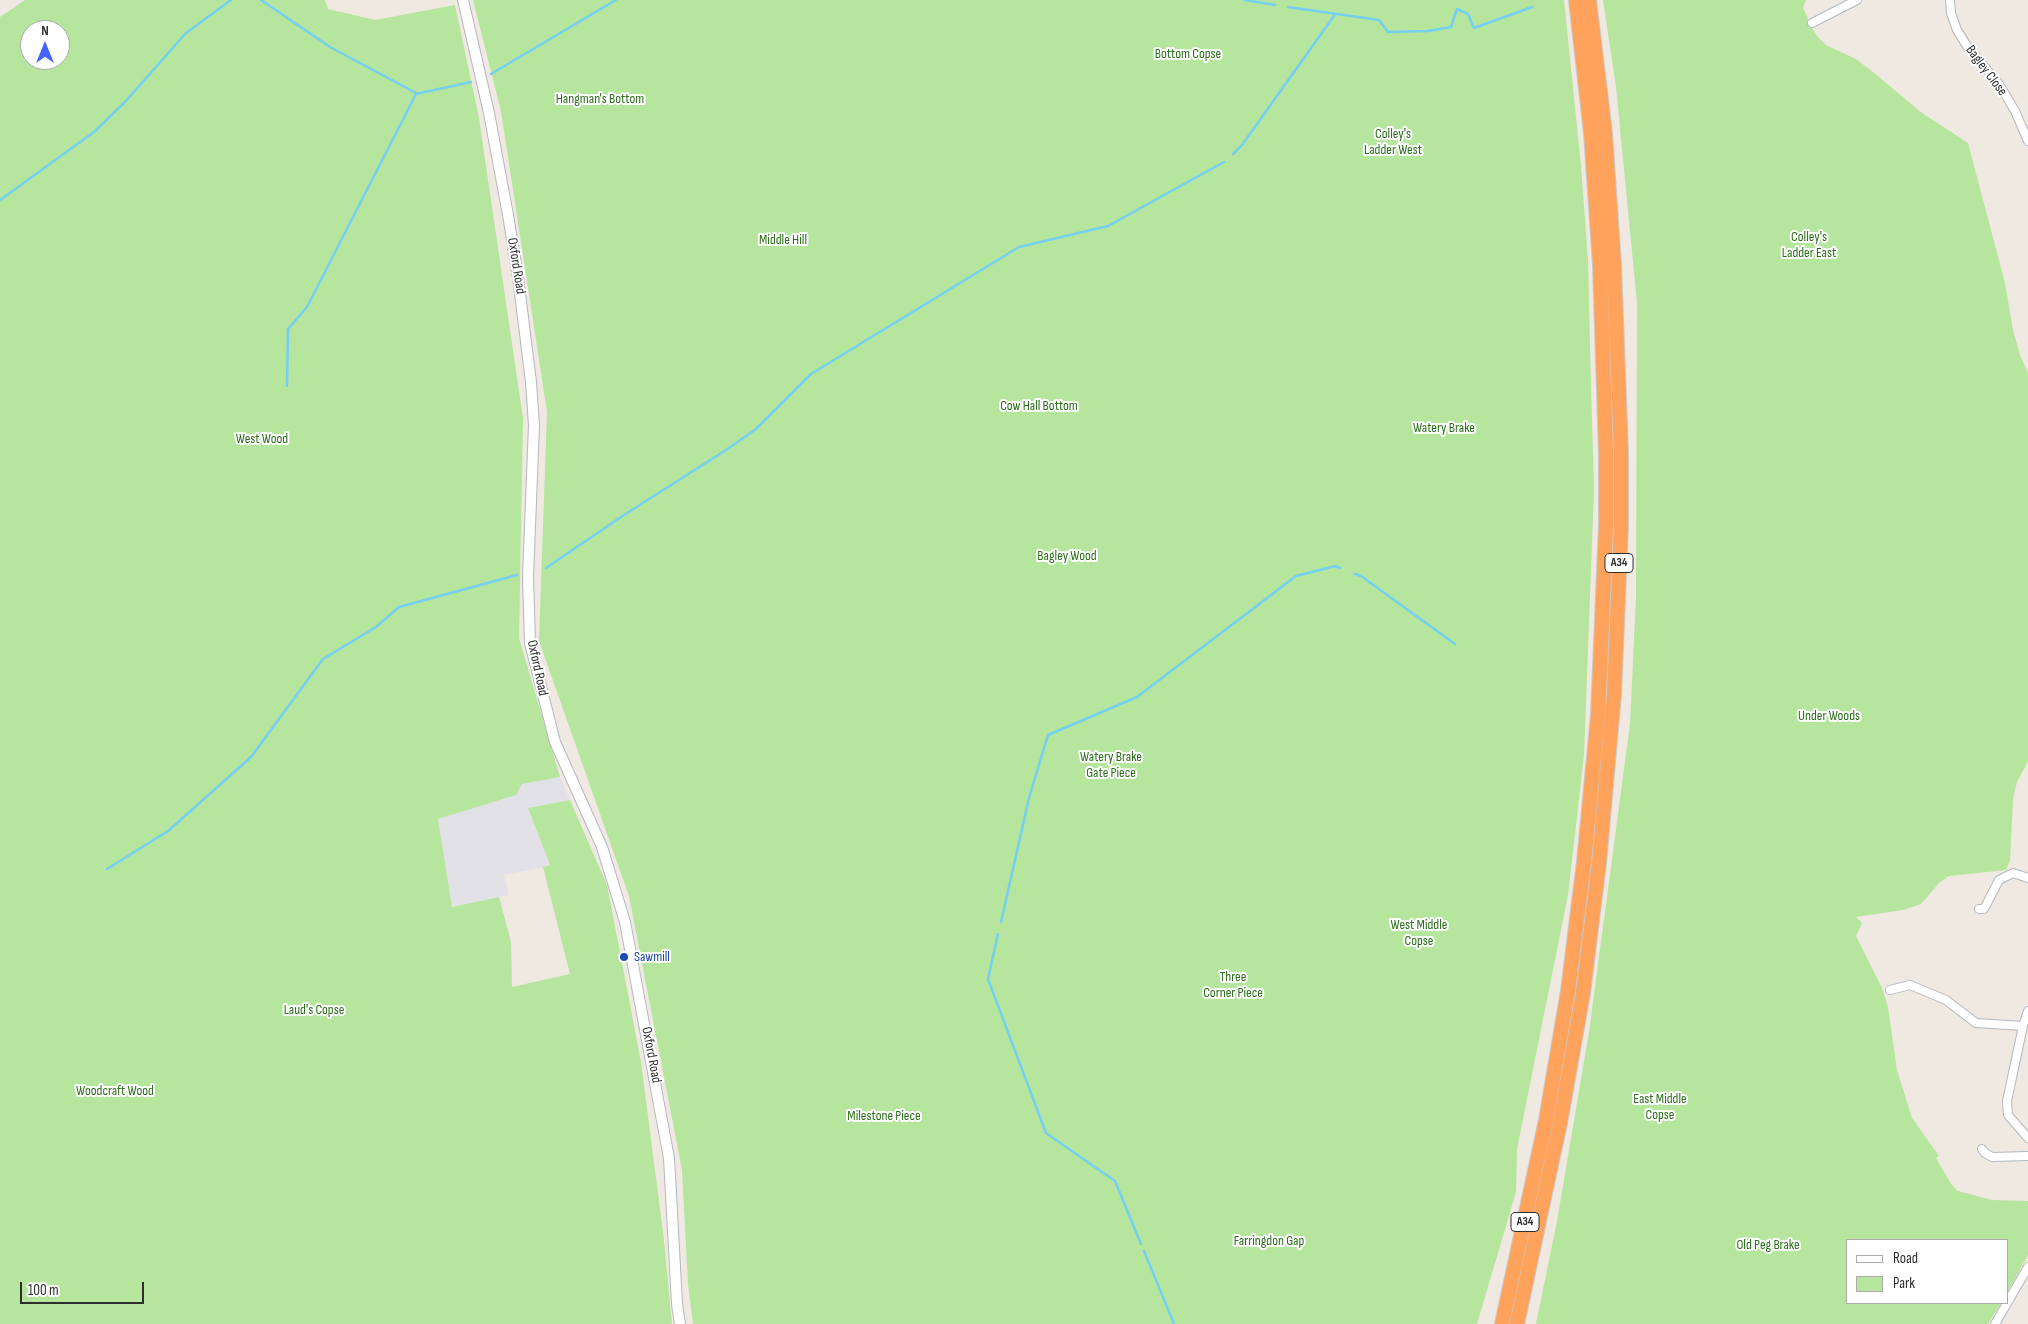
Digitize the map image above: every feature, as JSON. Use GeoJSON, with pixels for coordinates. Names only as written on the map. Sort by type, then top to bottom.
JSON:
{"type":"FeatureCollection","features":[{"type":"Feature","properties":{"kind":"highway","name":"A34"},"geometry":{"type":"LineString","coordinates":[[1502,1324],[1546,1120],[1568,992],[1584,862],[1598,715],[1606,525],[1606,453],[1600,265],[1591,133],[1576,0]]}},
{"type":"Feature","properties":{"kind":"highway","name":"A34"},"geometry":{"type":"LineString","coordinates":[[1516,1324],[1560,1124],[1583,993],[1599,863],[1614,695],[1621,525],[1614,265],[1605,133],[1589,0]]}},
{"type":"Feature","properties":{"kind":"street","name":"Oxford Road"},"geometry":{"type":"LineString","coordinates":[[463,0],[489,114],[508,215],[531,382],[534,425],[528,577],[530,643],[555,742],[602,847],[625,922],[669,1158],[677,1304],[680,1324]]}},
{"type":"Feature","properties":{"kind":"street"},"geometry":{"type":"LineString","coordinates":[[1812,23],[1857,0]]}},
{"type":"Feature","properties":{"kind":"street","name":"Bagley Close"},"geometry":{"type":"LineString","coordinates":[[1950,0],[1951,13],[1957,30],[1967,46],[1999,84],[2015,111],[2028,141]]}},
{"type":"Feature","properties":{"kind":"street"},"geometry":{"type":"LineString","coordinates":[[1979,909],[1984,909],[1999,880],[2013,873],[2028,878]]}},
{"type":"Feature","properties":{"kind":"street"},"geometry":{"type":"LineString","coordinates":[[1890,990],[1910,985],[1946,1000],[1976,1023],[2023,1026]]}},
{"type":"Feature","properties":{"kind":"street"},"geometry":{"type":"LineString","coordinates":[[2028,1011],[2007,1101],[2008,1116],[2028,1138]]}},
{"type":"Feature","properties":{"kind":"street"},"geometry":{"type":"LineString","coordinates":[[1983,1153],[1992,1157],[2028,1156]]}},
{"type":"Feature","properties":{"kind":"street"},"geometry":{"type":"LineString","coordinates":[[2008,1302],[2028,1267]]}},
{"type":"Feature","properties":{"kind":"street"},"geometry":{"type":"LineString","coordinates":[[1995,1324],[2007,1304]]}},
{"type":"Feature","properties":{"kind":"shaded area"},"geometry":{"type":"Polygon","coordinates":[[[560,777],[570,800],[529,808],[550,866],[504,875],[509,895],[452,907],[438,819],[515,795],[522,784],[560,777]]]}},
{"type":"Feature","properties":{"kind":"green space","name":"West Wood"},"geometry":{"type":"Polygon","coordinates":[[[25,0],[325,0],[328,9],[375,20],[455,5],[479,118],[523,419],[519,638],[560,777],[522,784],[516,795],[438,819],[452,907],[499,897],[511,942],[512,987],[570,974],[543,867],[550,865],[528,808],[570,800],[607,885],[641,1062],[664,1240],[672,1324],[0,1324],[0,17],[25,0]]]}},
{"type":"Feature","properties":{"kind":"green space","name":"Bagley Wood"},"geometry":{"type":"Polygon","coordinates":[[[473,0],[1564,0],[1581,166],[1588,260],[1594,489],[1584,755],[1568,895],[1517,1149],[1516,1192],[1477,1324],[693,1324],[688,1284],[682,1170],[629,896],[539,641],[547,412],[501,111],[473,0]]]}},
{"type":"Feature","properties":{"kind":"green space"},"geometry":{"type":"Polygon","coordinates":[[[1603,0],[1806,0],[1803,7],[1810,24],[1817,36],[1826,45],[1856,59],[1922,113],[1968,143],[2005,283],[2013,330],[2020,355],[2028,373],[2028,761],[2017,782],[2013,799],[2010,860],[2006,870],[1949,876],[1939,883],[1921,904],[1903,910],[1856,917],[1862,923],[1856,936],[1882,988],[1888,1007],[1897,1070],[1912,1118],[1939,1156],[1936,1158],[1951,1184],[1958,1191],[1992,1200],[2028,1201],[2028,1255],[2008,1291],[2008,1239],[1846,1239],[1846,1304],[2000,1304],[1988,1324],[1536,1324],[1557,1221],[1589,1032],[1630,724],[1636,597],[1637,303],[1616,87],[1603,0]]]}},
{"type":"Feature","properties":{"kind":"waterway"},"geometry":{"type":"LineString","coordinates":[[0,200],[94,132],[125,102],[186,33],[231,0]]}},
{"type":"Feature","properties":{"kind":"waterway"},"geometry":{"type":"LineString","coordinates":[[261,0],[330,47],[416,93]]}},
{"type":"Feature","properties":{"kind":"waterway"},"geometry":{"type":"LineString","coordinates":[[491,74],[616,0]]}},
{"type":"Feature","properties":{"kind":"waterway"},"geometry":{"type":"LineString","coordinates":[[1245,0],[1275,5]]}},
{"type":"Feature","properties":{"kind":"waterway"},"geometry":{"type":"LineString","coordinates":[[1288,7],[1379,20],[1388,32],[1428,31],[1451,27],[1457,9],[1468,14],[1474,28],[1532,7]]}},
{"type":"Feature","properties":{"kind":"waterway"},"geometry":{"type":"LineString","coordinates":[[1233,154],[1242,145],[1334,16]]}},
{"type":"Feature","properties":{"kind":"waterway"},"geometry":{"type":"LineString","coordinates":[[287,386],[288,329],[307,307],[416,94],[471,82]]}},
{"type":"Feature","properties":{"kind":"waterway"},"geometry":{"type":"LineString","coordinates":[[546,568],[756,429],[811,374],[1019,247],[1108,226],[1224,162]]}},
{"type":"Feature","properties":{"kind":"waterway"},"geometry":{"type":"LineString","coordinates":[[1001,922],[1029,798],[1048,735],[1137,697],[1296,576],[1335,566],[1340,568]]}},
{"type":"Feature","properties":{"kind":"waterway"},"geometry":{"type":"LineString","coordinates":[[1355,574],[1361,576],[1455,644]]}},
{"type":"Feature","properties":{"kind":"waterway"},"geometry":{"type":"LineString","coordinates":[[107,869],[168,831],[251,757],[323,659],[376,627],[399,607],[517,575]]}},
{"type":"Feature","properties":{"kind":"waterway"},"geometry":{"type":"LineString","coordinates":[[998,934],[988,979],[1046,1133],[1115,1181],[1141,1244]]}},
{"type":"Feature","properties":{"kind":"waterway"},"geometry":{"type":"LineString","coordinates":[[1144,1251],[1174,1324]]}},
{"type":"Feature","properties":{"kind":"place","name":"Sawmill"},"geometry":{"type":"Point","coordinates":[624,957]}},
{"type":"Feature","properties":{"kind":"park label","name":"Bottom Copse"},"geometry":{"type":"Point","coordinates":[1188,54]}},
{"type":"Feature","properties":{"kind":"park label","name":"Hangman's Bottom"},"geometry":{"type":"Point","coordinates":[600,99]}},
{"type":"Feature","properties":{"kind":"park label","name":"Colley's Ladder West"},"geometry":{"type":"Point","coordinates":[1393,142]}},
{"type":"Feature","properties":{"kind":"park label","name":"Middle Hill"},"geometry":{"type":"Point","coordinates":[783,240]}},
{"type":"Feature","properties":{"kind":"park label","name":"Colley's Ladder East"},"geometry":{"type":"Point","coordinates":[1809,246]}},
{"type":"Feature","properties":{"kind":"park label","name":"Cow Hall Bottom"},"geometry":{"type":"Point","coordinates":[1039,406]}},
{"type":"Feature","properties":{"kind":"park label","name":"Watery Brake"},"geometry":{"type":"Point","coordinates":[1444,428]}},
{"type":"Feature","properties":{"kind":"park label","name":"Under Woods"},"geometry":{"type":"Point","coordinates":[1829,716]}},
{"type":"Feature","properties":{"kind":"park label","name":"Watery Brake Gate Piece"},"geometry":{"type":"Point","coordinates":[1111,766]}},
{"type":"Feature","properties":{"kind":"park label","name":"West Middle Copse"},"geometry":{"type":"Point","coordinates":[1419,934]}},
{"type":"Feature","properties":{"kind":"park label","name":"Three Corner Piece"},"geometry":{"type":"Point","coordinates":[1233,986]}},
{"type":"Feature","properties":{"kind":"park label","name":"Laud's Copse"},"geometry":{"type":"Point","coordinates":[314,1010]}},
{"type":"Feature","properties":{"kind":"park label","name":"Woodcraft Wood"},"geometry":{"type":"Point","coordinates":[115,1091]}},
{"type":"Feature","properties":{"kind":"park label","name":"East Middle Copse"},"geometry":{"type":"Point","coordinates":[1660,1108]}},
{"type":"Feature","properties":{"kind":"park label","name":"Milestone Piece"},"geometry":{"type":"Point","coordinates":[884,1116]}},
{"type":"Feature","properties":{"kind":"park label","name":"Farringdon Gap"},"geometry":{"type":"Point","coordinates":[1269,1241]}},
{"type":"Feature","properties":{"kind":"park label","name":"Old Peg Brake"},"geometry":{"type":"Point","coordinates":[1768,1245]}}]}
